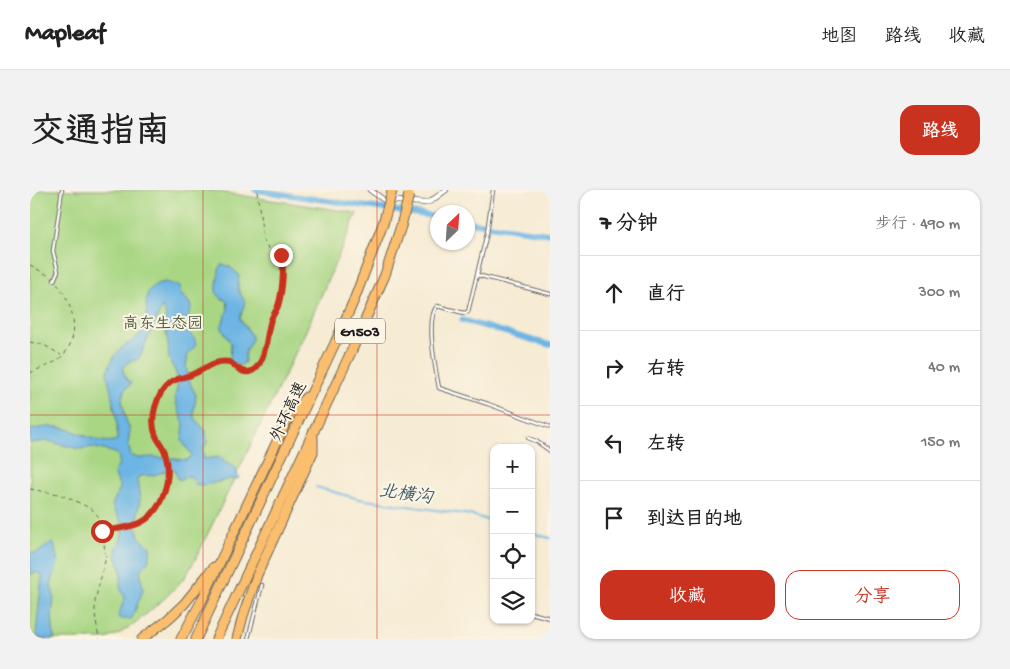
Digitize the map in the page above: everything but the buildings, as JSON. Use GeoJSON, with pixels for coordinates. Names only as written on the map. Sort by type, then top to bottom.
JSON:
{"type":"FeatureCollection","features":[{"type":"Feature","properties":{"kind":"highway","name":"外环高速"},"geometry":{"type":"LineString","coordinates":[[196,639],[354,300],[382,224],[392,190]]}},
{"type":"Feature","properties":{"kind":"highway","name":"外环高速"},"geometry":{"type":"LineString","coordinates":[[216,639],[385,275],[410,193]]}},
{"type":"Feature","properties":{"kind":"highway"},"geometry":{"type":"LineString","coordinates":[[181,639],[194,616],[289,416],[313,390]]}},
{"type":"Feature","properties":{"kind":"highway"},"geometry":{"type":"LineString","coordinates":[[237,639],[242,616],[257,575],[313,452],[313,433]]}},
{"type":"Feature","properties":{"kind":"highway"},"geometry":{"type":"LineString","coordinates":[[142,639],[184,604],[212,568],[219,564]]}},
{"type":"Feature","properties":{"kind":"street"},"geometry":{"type":"LineString","coordinates":[[370,190],[384,200],[425,203],[446,190]]}},
{"type":"Feature","properties":{"kind":"lane"},"geometry":{"type":"LineString","coordinates":[[54,280],[58,271],[53,251],[62,190]]}},
{"type":"Feature","properties":{"kind":"lane"},"geometry":{"type":"LineString","coordinates":[[493,190],[487,233],[468,312],[464,313],[437,306],[434,310],[431,322],[439,388],[550,427]]}},
{"type":"Feature","properties":{"kind":"lane"},"geometry":{"type":"LineString","coordinates":[[477,275],[550,294]]}},
{"type":"Feature","properties":{"kind":"lane"},"geometry":{"type":"LineString","coordinates":[[528,438],[550,451]]}},
{"type":"Feature","properties":{"kind":"lane"},"geometry":{"type":"LineString","coordinates":[[248,639],[262,585]]}},
{"type":"Feature","properties":{"kind":"lane"},"geometry":{"type":"LineString","coordinates":[[535,614],[550,618]]}},
{"type":"Feature","properties":{"kind":"path"},"geometry":{"type":"LineString","coordinates":[[102,531],[138,524],[144,521],[155,511],[163,495],[167,478],[167,458],[165,450],[156,437],[153,427],[153,415],[157,402],[165,388],[172,381],[197,373],[216,362],[230,362],[241,371],[248,373],[254,370],[261,362],[270,322],[278,305],[284,262],[281,255],[268,248],[263,239],[257,190]]}},
{"type":"Feature","properties":{"kind":"path"},"geometry":{"type":"LineString","coordinates":[[30,265],[54,280],[68,300],[74,323],[71,340],[62,356],[52,363],[30,372]]}},
{"type":"Feature","properties":{"kind":"path"},"geometry":{"type":"LineString","coordinates":[[30,342],[44,345],[62,356]]}},
{"type":"Feature","properties":{"kind":"path"},"geometry":{"type":"LineString","coordinates":[[30,489],[58,494],[85,505],[98,516],[106,557],[94,607],[99,639]]}},
{"type":"Feature","properties":{"kind":"green space","name":"高东生态园"},"geometry":{"type":"Polygon","coordinates":[[[30,190],[206,190],[357,213],[304,335],[185,577],[166,597],[138,621],[119,634],[106,639],[30,639],[30,190]]]}},
{"type":"Feature","properties":{"kind":"water"},"geometry":{"type":"Polygon","coordinates":[[[222,264],[229,266],[239,275],[238,289],[245,302],[240,319],[252,339],[245,352],[245,362],[240,366],[230,361],[231,343],[222,329],[228,309],[227,301],[216,292],[219,270],[222,264]]]}},
{"type":"Feature","properties":{"kind":"water"},"geometry":{"type":"Polygon","coordinates":[[[165,282],[180,286],[181,295],[190,303],[191,310],[183,327],[194,338],[196,344],[188,353],[186,368],[196,395],[194,414],[197,421],[206,431],[207,443],[203,449],[204,459],[220,457],[226,463],[235,467],[239,478],[199,485],[195,484],[194,479],[189,476],[182,480],[178,479],[174,468],[154,475],[139,476],[137,480],[140,499],[136,525],[139,537],[150,547],[150,555],[140,570],[143,590],[133,616],[131,619],[122,619],[118,617],[125,597],[120,586],[121,569],[116,552],[122,537],[122,530],[120,520],[112,505],[120,488],[114,472],[119,464],[119,458],[116,453],[92,447],[81,449],[48,441],[30,443],[30,430],[57,427],[72,430],[102,441],[117,440],[117,421],[107,373],[114,356],[145,329],[146,300],[150,289],[165,282]],[[162,307],[140,356],[137,360],[128,362],[123,368],[125,377],[131,384],[125,389],[122,400],[130,430],[128,445],[131,455],[138,458],[153,457],[187,460],[192,455],[182,441],[184,424],[176,403],[175,396],[178,384],[176,373],[169,359],[164,323],[166,315],[162,307]]]}},
{"type":"Feature","properties":{"kind":"water"},"geometry":{"type":"Polygon","coordinates":[[[51,543],[54,544],[58,563],[51,584],[54,597],[52,615],[54,639],[42,639],[36,635],[42,575],[36,572],[30,575],[30,553],[37,553],[51,543]]]}},
{"type":"Feature","properties":{"kind":"waterway"},"geometry":{"type":"LineString","coordinates":[[255,190],[430,216]]}},
{"type":"Feature","properties":{"kind":"waterway"},"geometry":{"type":"LineString","coordinates":[[475,223],[550,234]]}},
{"type":"Feature","properties":{"kind":"waterway"},"geometry":{"type":"LineString","coordinates":[[462,320],[550,345]]}},
{"type":"Feature","properties":{"kind":"waterway","name":"北横沟"},"geometry":{"type":"LineString","coordinates":[[316,487],[359,499],[471,515],[490,521]]}},
{"type":"Feature","properties":{"kind":"waterway","name":"北横沟"},"geometry":{"type":"LineString","coordinates":[[535,534],[550,538]]}},
{"type":"Feature","properties":{"kind":"route"},"geometry":{"type":"LineString","coordinates":[[102,531],[138,524],[144,521],[155,511],[163,495],[167,478],[167,458],[165,450],[156,437],[153,427],[153,415],[157,402],[165,388],[172,381],[197,373],[216,362],[230,362],[241,371],[248,373],[254,370],[261,362],[270,322],[278,305],[284,262],[281,255]]}}]}
